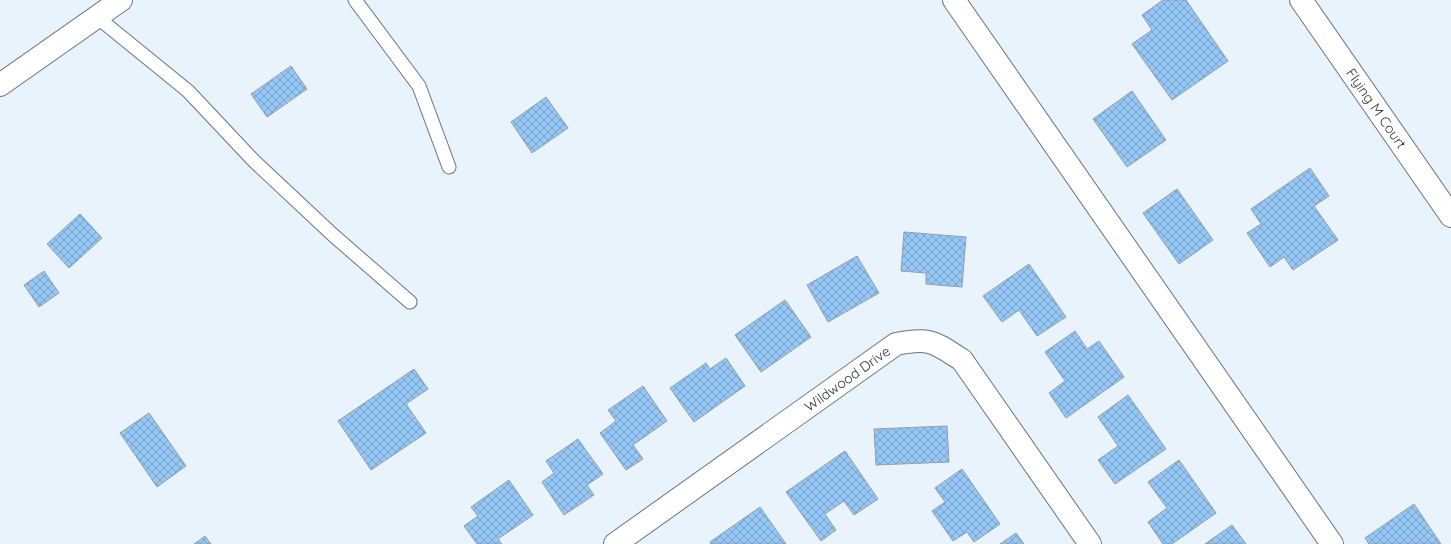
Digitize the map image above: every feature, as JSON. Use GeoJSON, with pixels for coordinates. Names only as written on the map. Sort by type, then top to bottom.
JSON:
{"type":"FeatureCollection","features":[{"type":"Feature","properties":{"kind":"street"},"geometry":{"type":"LineString","coordinates":[[0,84],[121,0]]}},
{"type":"Feature","properties":{"kind":"street"},"geometry":{"type":"LineString","coordinates":[[954,0],[1332,544]]}},
{"type":"Feature","properties":{"kind":"street","name":"Flying M Court"},"geometry":{"type":"LineString","coordinates":[[1301,0],[1451,216]]}},
{"type":"Feature","properties":{"kind":"street","name":"Wildwood Drive"},"geometry":{"type":"LineString","coordinates":[[615,544],[896,344],[917,339],[937,343],[962,360],[1090,544]]}},
{"type":"Feature","properties":{"kind":"lane"},"geometry":{"type":"LineString","coordinates":[[355,0],[419,86],[449,167]]}},
{"type":"Feature","properties":{"kind":"lane"},"geometry":{"type":"LineString","coordinates":[[97,17],[188,90],[254,161],[333,235],[410,302]]}},
{"type":"Feature","properties":{"kind":"building"},"geometry":{"type":"Polygon","coordinates":[[[1163,0],[1186,0],[1228,61],[1172,100],[1132,44],[1152,30],[1142,15],[1163,0]]]}},
{"type":"Feature","properties":{"kind":"building"},"geometry":{"type":"Polygon","coordinates":[[[291,66],[307,89],[267,117],[251,94],[291,66]]]}},
{"type":"Feature","properties":{"kind":"building"},"geometry":{"type":"Polygon","coordinates":[[[1132,91],[1166,140],[1127,167],[1093,119],[1132,91]]]}},
{"type":"Feature","properties":{"kind":"building"},"geometry":{"type":"Polygon","coordinates":[[[546,97],[568,128],[532,153],[511,122],[546,97]]]}},
{"type":"Feature","properties":{"kind":"building"},"geometry":{"type":"Polygon","coordinates":[[[1310,168],[1329,196],[1314,206],[1338,240],[1293,270],[1284,257],[1270,267],[1247,233],[1261,224],[1251,209],[1310,168]]]}},
{"type":"Feature","properties":{"kind":"building"},"geometry":{"type":"Polygon","coordinates":[[[1177,189],[1213,240],[1179,264],[1143,213],[1177,189]]]}},
{"type":"Feature","properties":{"kind":"building"},"geometry":{"type":"Polygon","coordinates":[[[80,214],[102,238],[69,268],[47,244],[80,214]]]}},
{"type":"Feature","properties":{"kind":"building"},"geometry":{"type":"Polygon","coordinates":[[[904,232],[966,237],[962,287],[926,284],[926,273],[901,271],[904,232]]]}},
{"type":"Feature","properties":{"kind":"building"},"geometry":{"type":"Polygon","coordinates":[[[857,256],[879,293],[828,322],[807,285],[857,256]]]}},
{"type":"Feature","properties":{"kind":"building"},"geometry":{"type":"Polygon","coordinates":[[[1029,264],[1066,317],[1037,336],[1019,310],[1002,322],[983,296],[1029,264]]]}},
{"type":"Feature","properties":{"kind":"building"},"geometry":{"type":"Polygon","coordinates":[[[44,271],[59,293],[39,307],[24,285],[44,271]]]}},
{"type":"Feature","properties":{"kind":"building"},"geometry":{"type":"Polygon","coordinates":[[[785,300],[811,337],[761,372],[735,335],[785,300]]]}},
{"type":"Feature","properties":{"kind":"building"},"geometry":{"type":"Polygon","coordinates":[[[1075,331],[1087,349],[1099,341],[1124,377],[1066,418],[1049,393],[1065,381],[1045,352],[1075,331]]]}},
{"type":"Feature","properties":{"kind":"building"},"geometry":{"type":"Polygon","coordinates":[[[726,358],[745,386],[694,422],[670,388],[706,363],[710,369],[726,358]]]}},
{"type":"Feature","properties":{"kind":"building"},"geometry":{"type":"Polygon","coordinates":[[[414,369],[428,389],[406,404],[426,433],[371,470],[338,421],[414,369]]]}},
{"type":"Feature","properties":{"kind":"building"},"geometry":{"type":"Polygon","coordinates":[[[643,386],[667,421],[633,445],[643,459],[626,470],[600,433],[616,421],[608,410],[643,386]]]}},
{"type":"Feature","properties":{"kind":"building"},"geometry":{"type":"Polygon","coordinates":[[[1128,395],[1166,449],[1115,484],[1098,460],[1118,446],[1098,417],[1128,395]]]}},
{"type":"Feature","properties":{"kind":"building"},"geometry":{"type":"Polygon","coordinates":[[[149,413],[186,466],[157,487],[120,433],[149,413]]]}},
{"type":"Feature","properties":{"kind":"building"},"geometry":{"type":"Polygon","coordinates":[[[947,426],[949,462],[876,465],[874,429],[947,426]]]}},
{"type":"Feature","properties":{"kind":"building"},"geometry":{"type":"Polygon","coordinates":[[[578,439],[603,474],[587,485],[594,495],[564,515],[542,482],[554,473],[546,461],[578,439]]]}},
{"type":"Feature","properties":{"kind":"building"},"geometry":{"type":"Polygon","coordinates":[[[845,451],[878,499],[854,515],[844,501],[825,514],[836,530],[821,541],[786,492],[845,451]]]}},
{"type":"Feature","properties":{"kind":"building"},"geometry":{"type":"Polygon","coordinates":[[[1179,460],[1216,513],[1172,544],[1163,544],[1148,522],[1167,508],[1148,482],[1179,460]]]}},
{"type":"Feature","properties":{"kind":"building"},"geometry":{"type":"Polygon","coordinates":[[[962,469],[1000,524],[974,542],[967,532],[953,541],[932,511],[945,502],[935,488],[962,469]]]}},
{"type":"Feature","properties":{"kind":"building"},"geometry":{"type":"Polygon","coordinates":[[[509,480],[533,515],[498,539],[502,544],[477,544],[464,526],[478,516],[471,507],[509,480]]]}},
{"type":"Feature","properties":{"kind":"building"},"geometry":{"type":"Polygon","coordinates":[[[1414,504],[1441,544],[1369,544],[1365,538],[1414,504]]]}},
{"type":"Feature","properties":{"kind":"building"},"geometry":{"type":"Polygon","coordinates":[[[760,507],[786,544],[711,544],[710,542],[760,507]]]}},
{"type":"Feature","properties":{"kind":"building"},"geometry":{"type":"Polygon","coordinates":[[[1232,525],[1246,544],[1205,544],[1232,525]]]}},
{"type":"Feature","properties":{"kind":"building"},"geometry":{"type":"Polygon","coordinates":[[[1016,533],[1024,544],[1000,544],[1016,533]]]}},
{"type":"Feature","properties":{"kind":"building"},"geometry":{"type":"Polygon","coordinates":[[[205,536],[211,544],[194,544],[205,536]]]}}]}
